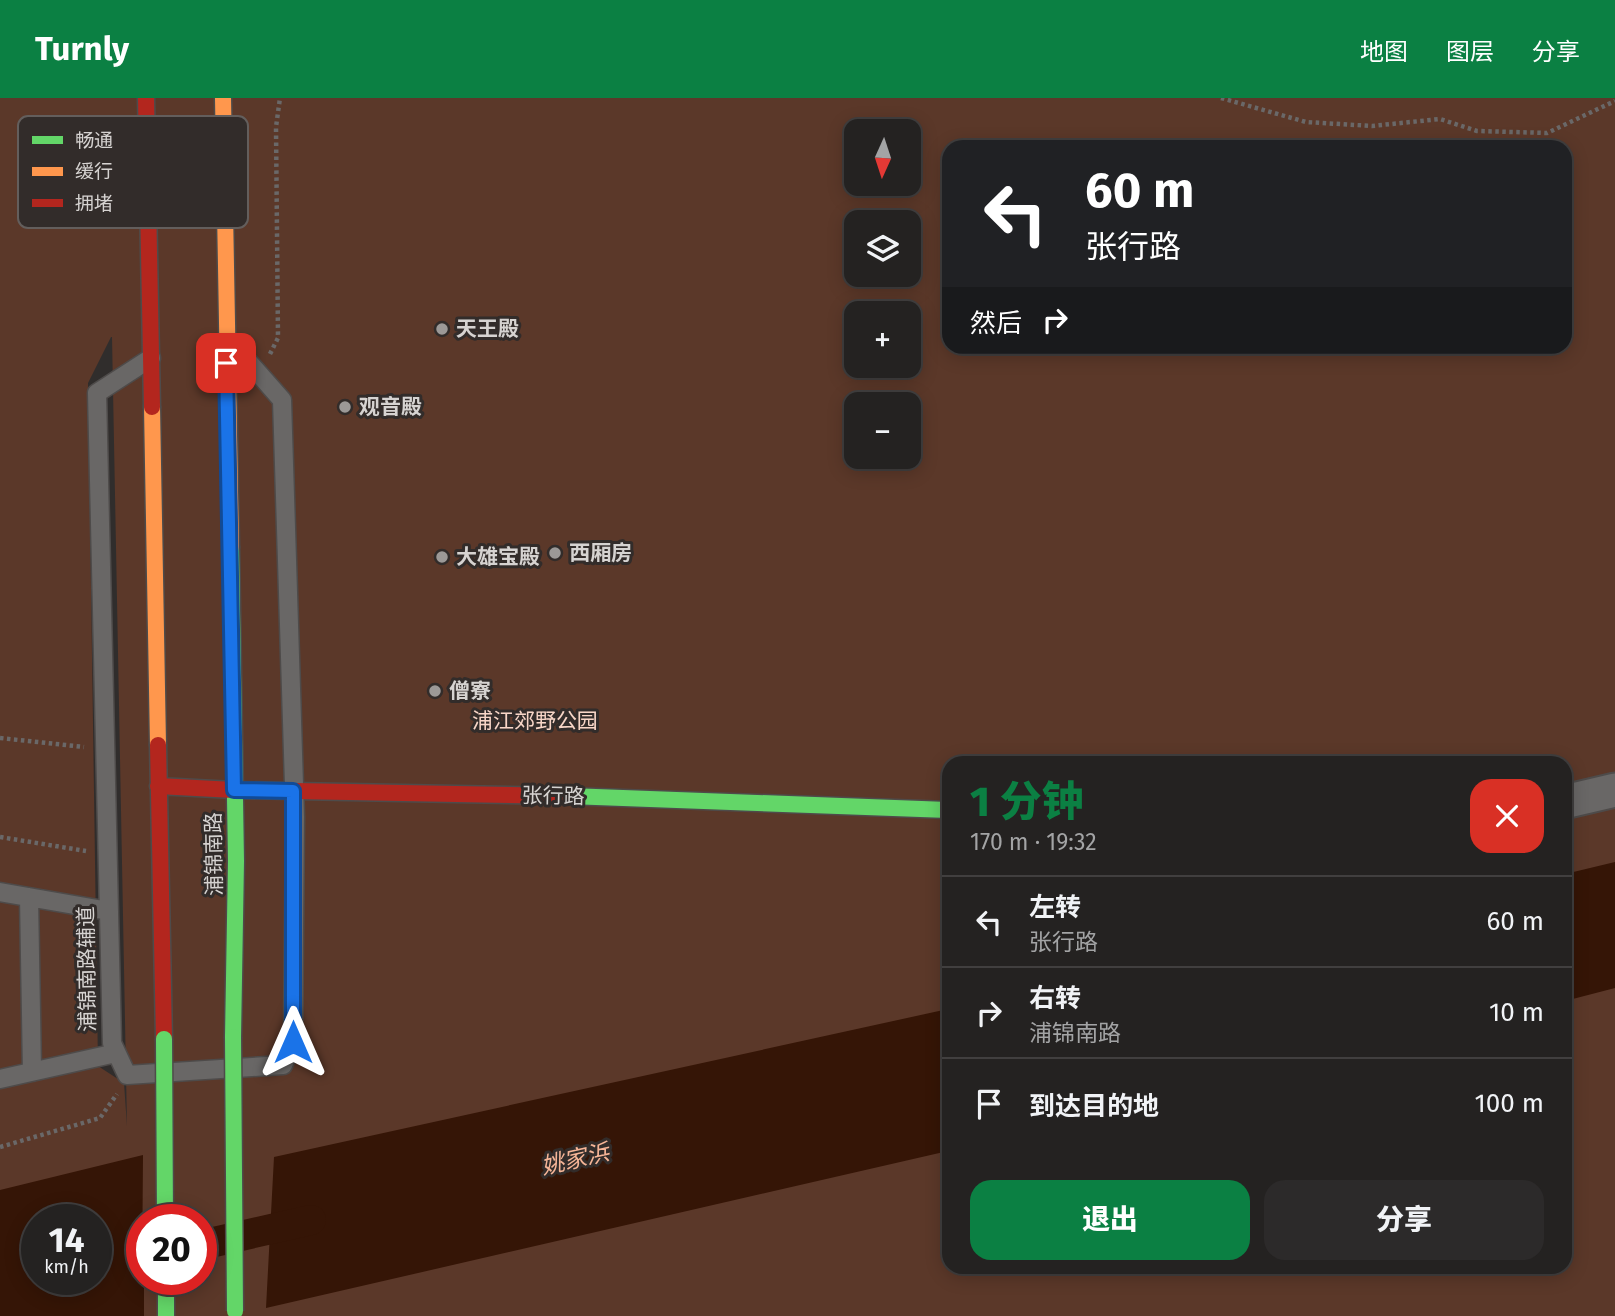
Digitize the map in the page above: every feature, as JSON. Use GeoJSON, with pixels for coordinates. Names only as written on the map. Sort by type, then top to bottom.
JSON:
{"type":"FeatureCollection","features":[{"type":"Feature","properties":{"kind":"main road"},"geometry":{"type":"LineString","coordinates":[[146,98],[146,116]]}},
{"type":"Feature","properties":{"kind":"main road","name":"浦锦南路"},"geometry":{"type":"LineString","coordinates":[[223,98],[223,116]]}},
{"type":"Feature","properties":{"kind":"main road"},"geometry":{"type":"LineString","coordinates":[[148,228],[165,1204]]}},
{"type":"Feature","properties":{"kind":"main road","name":"浦锦南路"},"geometry":{"type":"LineString","coordinates":[[225,228],[236,875],[233,1037],[235,1313]]}},
{"type":"Feature","properties":{"kind":"main road","name":"张行路"},"geometry":{"type":"LineString","coordinates":[[158,786],[234,790],[641,797],[942,810]]}},
{"type":"Feature","properties":{"kind":"main road"},"geometry":{"type":"LineString","coordinates":[[166,1295],[166,1316]]}},
{"type":"Feature","properties":{"kind":"street"},"geometry":{"type":"LineString","coordinates":[[1572,800],[1615,790]]}},
{"type":"Feature","properties":{"kind":"lane"},"geometry":{"type":"LineString","coordinates":[[127,1075],[284,1065],[293,1042],[293,791],[282,400],[226,336]]}},
{"type":"Feature","properties":{"kind":"lane","name":"浦锦南路辅道"},"geometry":{"type":"LineString","coordinates":[[127,1075],[112,1043],[97,393],[151,358]]}},
{"type":"Feature","properties":{"kind":"lane"},"geometry":{"type":"LineString","coordinates":[[0,892],[108,911]]}},
{"type":"Feature","properties":{"kind":"lane"},"geometry":{"type":"LineString","coordinates":[[29,897],[32,1072]]}},
{"type":"Feature","properties":{"kind":"lane"},"geometry":{"type":"LineString","coordinates":[[0,1079],[116,1053]]}},
{"type":"Feature","properties":{"kind":"path"},"geometry":{"type":"LineString","coordinates":[[261,375],[278,338],[276,127],[280,98]]}},
{"type":"Feature","properties":{"kind":"path"},"geometry":{"type":"LineString","coordinates":[[1222,98],[1306,122],[1371,126],[1440,119],[1477,131],[1547,133],[1615,101]]}},
{"type":"Feature","properties":{"kind":"path"},"geometry":{"type":"LineString","coordinates":[[0,738],[106,749]]}},
{"type":"Feature","properties":{"kind":"path"},"geometry":{"type":"LineString","coordinates":[[0,837],[94,852]]}},
{"type":"Feature","properties":{"kind":"path"},"geometry":{"type":"LineString","coordinates":[[0,1147],[100,1118],[127,1075]]}},
{"type":"Feature","properties":{"kind":"green space","name":"浦江郊野公园"},"geometry":{"type":"Polygon","coordinates":[[[0,98],[1615,98],[1615,1316],[0,1316],[0,98]],[[112,337],[88,383],[98,1066],[124,1083],[127,1126],[112,337]]]}},
{"type":"Feature","properties":{"kind":"water"},"geometry":{"type":"Polygon","coordinates":[[[1615,862],[1615,988],[1572,999],[1572,872],[1615,862]]]}},
{"type":"Feature","properties":{"kind":"water"},"geometry":{"type":"Polygon","coordinates":[[[942,1010],[942,1152],[266,1308],[274,1157],[942,1010]]]}},
{"type":"Feature","properties":{"kind":"water"},"geometry":{"type":"Polygon","coordinates":[[[143,1155],[143,1204],[126,1204],[126,1295],[144,1295],[144,1316],[0,1316],[0,1190],[143,1155]]]}},
{"type":"Feature","properties":{"kind":"waterway","name":"姚家浜"},"geometry":{"type":"LineString","coordinates":[[217,1241],[311,1220]]}},
{"type":"Feature","properties":{"kind":"traffic: fast"},"geometry":{"type":"LineString","coordinates":[[231,547],[236,861],[233,1037]]}},
{"type":"Feature","properties":{"kind":"traffic: fast"},"geometry":{"type":"LineString","coordinates":[[569,796],[942,810]]}},
{"type":"Feature","properties":{"kind":"traffic: fast"},"geometry":{"type":"LineString","coordinates":[[233,1037],[235,1311]]}},
{"type":"Feature","properties":{"kind":"traffic: fast"},"geometry":{"type":"LineString","coordinates":[[164,1039],[165,1204]]}},
{"type":"Feature","properties":{"kind":"traffic: fast"},"geometry":{"type":"LineString","coordinates":[[166,1295],[166,1316]]}},
{"type":"Feature","properties":{"kind":"traffic: slow"},"geometry":{"type":"LineString","coordinates":[[223,98],[223,116]]}},
{"type":"Feature","properties":{"kind":"traffic: slow"},"geometry":{"type":"LineString","coordinates":[[225,228],[231,547]]}},
{"type":"Feature","properties":{"kind":"traffic: slow"},"geometry":{"type":"LineString","coordinates":[[152,407],[158,745]]}},
{"type":"Feature","properties":{"kind":"traffic: jam"},"geometry":{"type":"LineString","coordinates":[[146,98],[146,116]]}},
{"type":"Feature","properties":{"kind":"traffic: jam"},"geometry":{"type":"LineString","coordinates":[[149,228],[152,407]]}},
{"type":"Feature","properties":{"kind":"traffic: jam"},"geometry":{"type":"LineString","coordinates":[[158,745],[164,1039]]}},
{"type":"Feature","properties":{"kind":"traffic: jam"},"geometry":{"type":"LineString","coordinates":[[158,786],[234,790],[569,796]]}},
{"type":"Feature","properties":{"kind":"place","name":"天王殿"},"geometry":{"type":"Point","coordinates":[442,329]}},
{"type":"Feature","properties":{"kind":"place","name":"观音殿"},"geometry":{"type":"Point","coordinates":[345,407]}},
{"type":"Feature","properties":{"kind":"place","name":"西厢房"},"geometry":{"type":"Point","coordinates":[555,553]}},
{"type":"Feature","properties":{"kind":"place","name":"大雄宝殿"},"geometry":{"type":"Point","coordinates":[442,557]}},
{"type":"Feature","properties":{"kind":"place","name":"僧寮"},"geometry":{"type":"Point","coordinates":[435,691]}},
{"type":"Feature","properties":{"kind":"route"},"geometry":{"type":"LineString","coordinates":[[226,363],[234,790],[293,791],[293,1042]]}}]}
